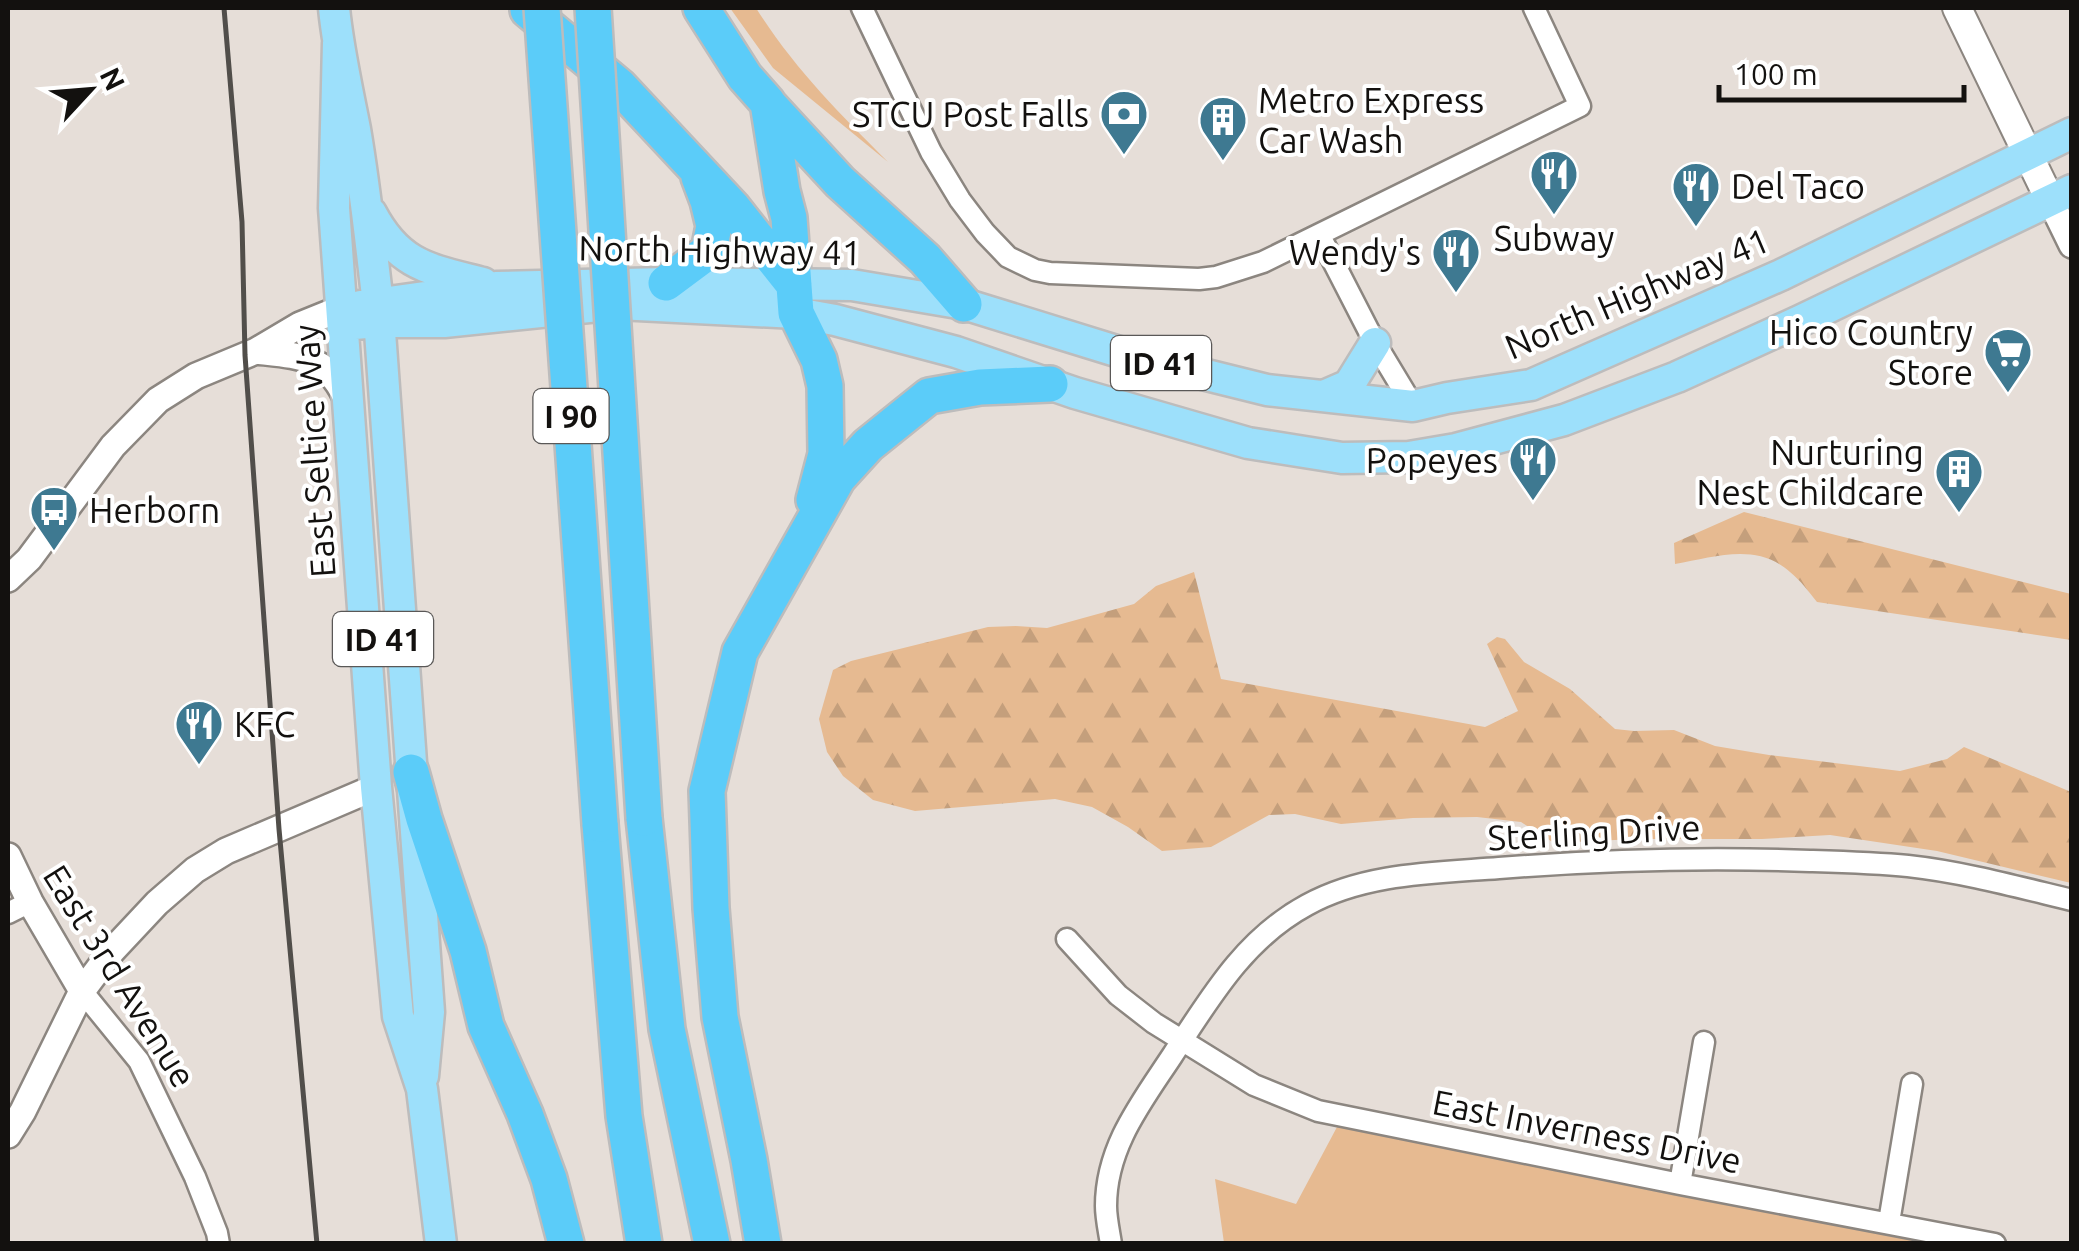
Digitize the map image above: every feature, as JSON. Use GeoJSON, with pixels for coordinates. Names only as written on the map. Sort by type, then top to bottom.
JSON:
{"type":"FeatureCollection","features":[{"type":"Feature","properties":{"kind":"highway"},"geometry":{"type":"LineString","coordinates":[[525,8],[619,86],[734,208],[795,299],[826,386],[826,454],[802,543]]}},
{"type":"Feature","properties":{"kind":"highway","name":"I 90"},"geometry":{"type":"LineString","coordinates":[[542,8],[624,1116],[644,1244]]}},
{"type":"Feature","properties":{"kind":"highway","name":"I 90"},"geometry":{"type":"LineString","coordinates":[[593,8],[644,818],[667,1029],[712,1244]]}},
{"type":"Feature","properties":{"kind":"highway"},"geometry":{"type":"LineString","coordinates":[[701,8],[745,77],[768,104],[840,182],[925,259],[964,304]]}},
{"type":"Feature","properties":{"kind":"highway"},"geometry":{"type":"LineString","coordinates":[[768,104],[790,218],[795,299]]}},
{"type":"Feature","properties":{"kind":"highway"},"geometry":{"type":"LineString","coordinates":[[666,284],[709,251],[714,226],[695,167]]}},
{"type":"Feature","properties":{"kind":"highway"},"geometry":{"type":"LineString","coordinates":[[763,1244],[720,1017],[707,791],[740,652],[838,478],[868,445],[930,396],[980,387],[1050,384]]}},
{"type":"Feature","properties":{"kind":"highway"},"geometry":{"type":"LineString","coordinates":[[411,772],[468,951],[486,1026],[549,1179],[566,1244]]}},
{"type":"Feature","properties":{"kind":"main road","name":"East Seltice Way"},"geometry":{"type":"LineString","coordinates":[[334,8],[367,206],[385,398],[429,1012],[422,1089]]}},
{"type":"Feature","properties":{"kind":"main road"},"geometry":{"type":"LineString","coordinates":[[1957,8],[2028,155],[2061,195]]}},
{"type":"Feature","properties":{"kind":"main road","name":"East Seltice Way"},"geometry":{"type":"LineString","coordinates":[[338,43],[334,208],[376,786],[398,1016],[422,1089],[441,1244]]}},
{"type":"Feature","properties":{"kind":"main road","name":"North Highway 41"},"geometry":{"type":"LineString","coordinates":[[378,313],[444,322],[618,304],[795,299],[852,285],[964,304],[1142,359],[1268,390],[1413,406],[1531,385],[1780,275],[2072,133]]}},
{"type":"Feature","properties":{"kind":"main road","name":"North Highway 41"},"geometry":{"type":"LineString","coordinates":[[378,313],[496,287],[666,284],[795,299],[835,320],[956,352],[1248,443],[1306,454],[1376,458],[1456,449],[1564,420],[1678,377],[2061,195]]}},
{"type":"Feature","properties":{"kind":"main road"},"geometry":{"type":"LineString","coordinates":[[367,206],[379,228],[408,258],[434,270],[496,287]]}},
{"type":"Feature","properties":{"kind":"main road"},"geometry":{"type":"LineString","coordinates":[[343,317],[378,313]]}},
{"type":"Feature","properties":{"kind":"main road"},"geometry":{"type":"LineString","coordinates":[[385,398],[394,356],[415,336],[444,322]]}},
{"type":"Feature","properties":{"kind":"main road"},"geometry":{"type":"LineString","coordinates":[[1326,395],[1350,385],[1375,343]]}},
{"type":"Feature","properties":{"kind":"main road"},"geometry":{"type":"LineString","coordinates":[[1426,454],[1426,446],[1436,437],[1493,429],[1522,414],[1531,385]]}},
{"type":"Feature","properties":{"kind":"main road","name":"ID 41"},"geometry":{"type":"LineString","coordinates":[[356,502],[382,620],[392,747],[411,772]]}},
{"type":"Feature","properties":{"kind":"main road"},"geometry":{"type":"LineString","coordinates":[[376,786],[411,772]]}},
{"type":"Feature","properties":{"kind":"street"},"geometry":{"type":"LineString","coordinates":[[862,8],[949,184],[997,247],[1022,264],[1050,273],[1199,279],[1240,271],[1320,236],[1580,106],[1534,8]]}},
{"type":"Feature","properties":{"kind":"street"},"geometry":{"type":"LineString","coordinates":[[2061,195],[2072,245]]}},
{"type":"Feature","properties":{"kind":"street"},"geometry":{"type":"LineString","coordinates":[[1320,236],[1375,343],[1413,406]]}},
{"type":"Feature","properties":{"kind":"street"},"geometry":{"type":"LineString","coordinates":[[8,579],[29,560],[100,462],[158,400],[196,376],[256,351],[300,325],[343,317]]}},
{"type":"Feature","properties":{"kind":"street"},"geometry":{"type":"LineString","coordinates":[[256,351],[304,358],[325,367],[335,376],[349,404]]}},
{"type":"Feature","properties":{"kind":"street"},"geometry":{"type":"LineString","coordinates":[[8,1135],[82,991],[112,951],[157,903],[195,870],[226,851],[376,786]]}},
{"type":"Feature","properties":{"kind":"street","name":"East 3rd Avenue"},"geometry":{"type":"LineString","coordinates":[[8,856],[19,908],[139,1061],[195,1177],[219,1244]]}},
{"type":"Feature","properties":{"kind":"street","name":"Sterling Drive"},"geometry":{"type":"LineString","coordinates":[[1110,1244],[1106,1205],[1118,1141],[1220,982],[1265,933],[1324,896],[1374,880],[1456,871],[1598,861],[1756,859],[1909,866],[2072,900]]}},
{"type":"Feature","properties":{"kind":"street","name":"East Inverness Drive"},"geometry":{"type":"LineString","coordinates":[[1068,939],[1118,995],[1154,1023],[1254,1085],[1318,1111],[1995,1244]]}},
{"type":"Feature","properties":{"kind":"street"},"geometry":{"type":"LineString","coordinates":[[1680,1184],[1704,1042]]}},
{"type":"Feature","properties":{"kind":"street"},"geometry":{"type":"LineString","coordinates":[[1889,1222],[1912,1084]]}},
{"type":"Feature","properties":{"kind":"green space"},"geometry":{"type":"Polygon","coordinates":[[[730,8],[756,8],[801,70],[888,162],[773,68],[730,8]]]}},
{"type":"Feature","properties":{"kind":"green space"},"geometry":{"type":"Polygon","coordinates":[[[1744,512],[2071,594],[2071,640],[1817,602],[1790,572],[1764,557],[1750,554],[1675,564],[1674,543],[1744,512]]]}},
{"type":"Feature","properties":{"kind":"green space"},"geometry":{"type":"Polygon","coordinates":[[[1194,572],[1221,679],[1485,727],[1518,711],[1487,644],[1497,637],[1505,639],[1524,662],[1570,689],[1615,729],[1674,730],[1715,746],[1900,771],[1947,759],[1964,747],[2071,792],[2071,883],[1937,851],[1830,835],[1554,843],[1521,822],[1477,817],[1341,824],[1295,814],[1269,815],[1211,847],[1162,851],[1092,807],[1055,799],[915,811],[873,800],[843,776],[827,752],[819,719],[833,670],[851,661],[988,627],[1047,628],[1134,604],[1156,586],[1194,572]]]}},
{"type":"Feature","properties":{"kind":"green space"},"geometry":{"type":"Polygon","coordinates":[[[1337,1127],[1940,1243],[1224,1243],[1215,1179],[1296,1204],[1337,1127]]]}},
{"type":"Feature","properties":{"kind":"railway"},"geometry":{"type":"LineString","coordinates":[[224,8],[242,222],[245,355],[279,829],[317,1244]]}},
{"type":"Feature","properties":{"kind":"place","name":"STCU Post Falls"},"geometry":{"type":"Point","coordinates":[1124,156]}},
{"type":"Feature","properties":{"kind":"place","name":"Metro Express Car Wash"},"geometry":{"type":"Point","coordinates":[1223,162]}},
{"type":"Feature","properties":{"kind":"place","name":"Subway"},"geometry":{"type":"Point","coordinates":[1554,216]}},
{"type":"Feature","properties":{"kind":"place","name":"Del Taco"},"geometry":{"type":"Point","coordinates":[1696,228]}},
{"type":"Feature","properties":{"kind":"place","name":"Wendy's"},"geometry":{"type":"Point","coordinates":[1456,294]}},
{"type":"Feature","properties":{"kind":"place","name":"Hico Country Store"},"geometry":{"type":"Point","coordinates":[2008,394]}},
{"type":"Feature","properties":{"kind":"place","name":"Popeyes"},"geometry":{"type":"Point","coordinates":[1533,502]}},
{"type":"Feature","properties":{"kind":"place","name":"Nurturing Nest Childcare"},"geometry":{"type":"Point","coordinates":[1959,514]}},
{"type":"Feature","properties":{"kind":"place","name":"Herborn"},"geometry":{"type":"Point","coordinates":[54,552]}},
{"type":"Feature","properties":{"kind":"place","name":"KFC"},"geometry":{"type":"Point","coordinates":[199,766]}}]}
